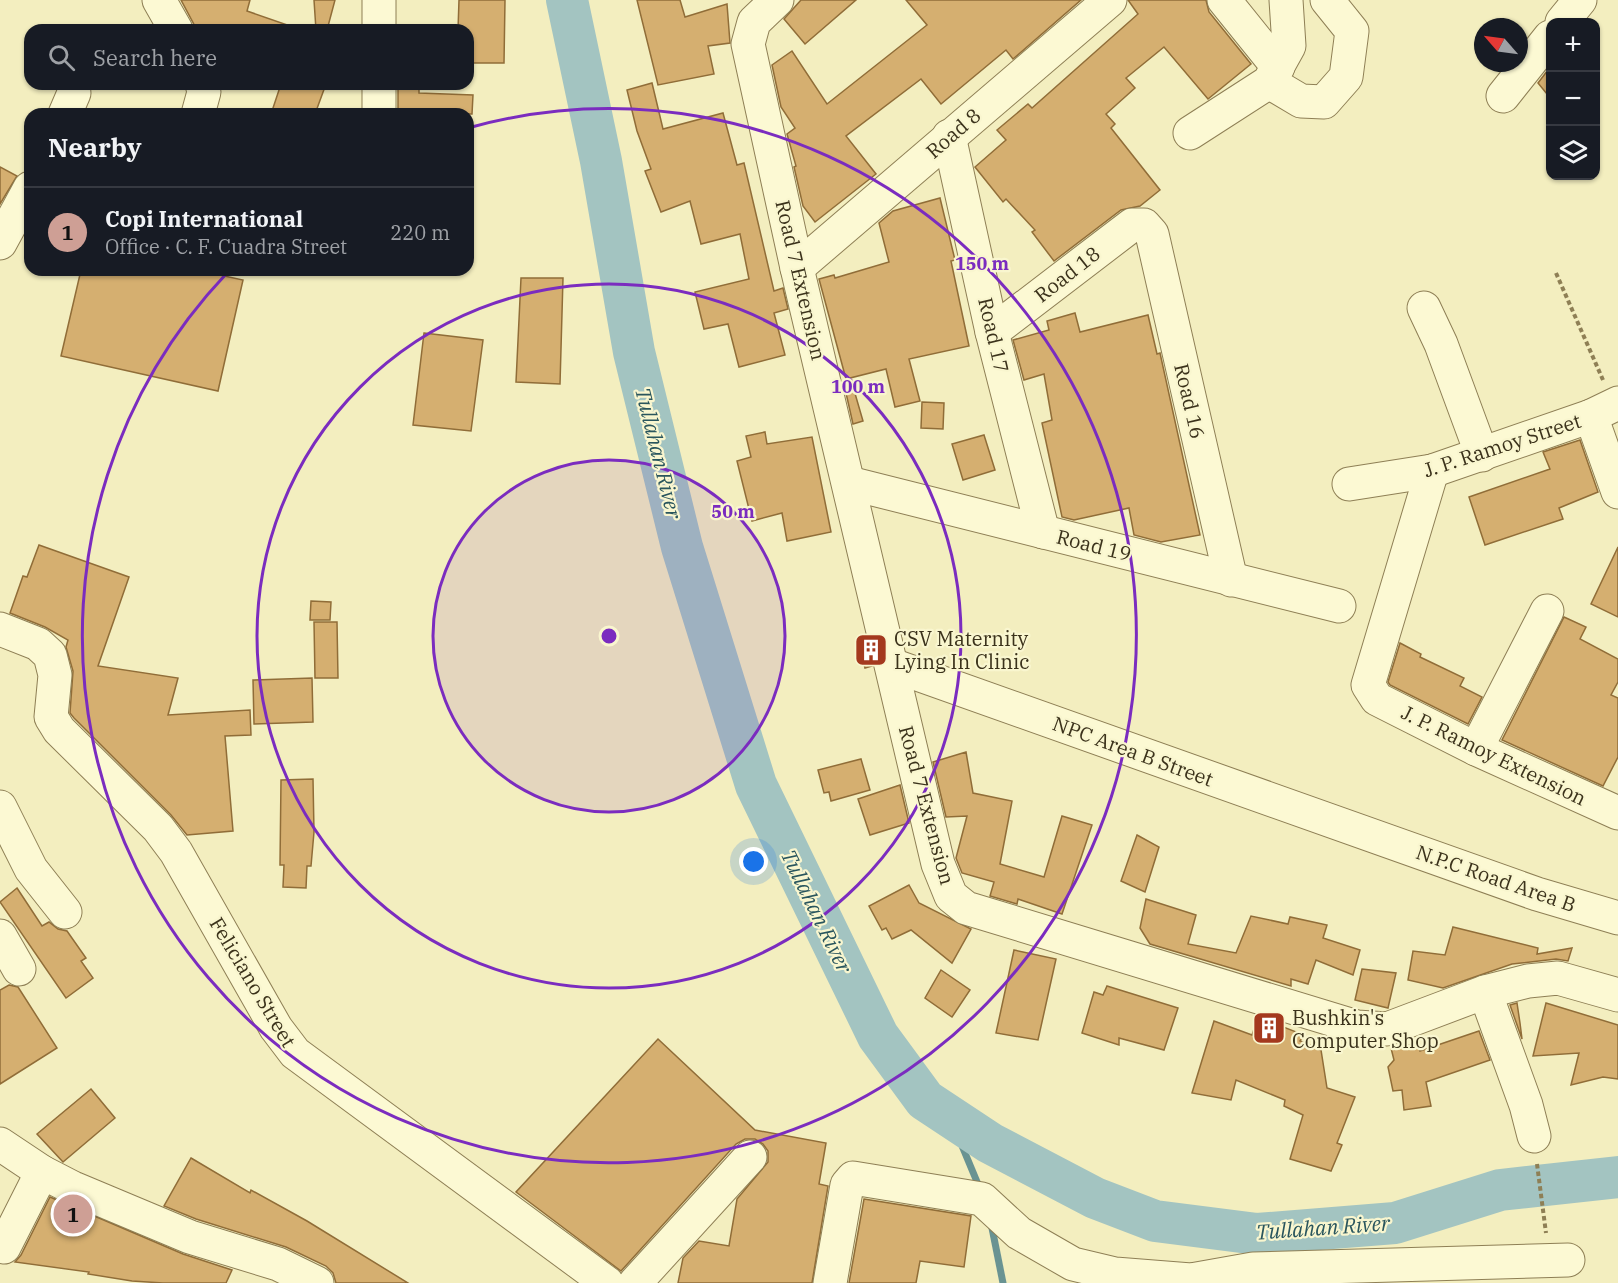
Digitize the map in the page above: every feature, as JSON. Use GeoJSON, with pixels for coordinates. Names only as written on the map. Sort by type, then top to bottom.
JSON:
{"type":"FeatureCollection","features":[{"type":"Feature","properties":{"kind":"street"},"geometry":{"type":"LineString","coordinates":[[159,0],[173,24]]}},
{"type":"Feature","properties":{"kind":"street"},"geometry":{"type":"LineString","coordinates":[[379,0],[379,24]]}},
{"type":"Feature","properties":{"kind":"street","name":"Road 7 Extension"},"geometry":{"type":"LineString","coordinates":[[777,0],[754,22],[749,32],[748,44],[797,268],[938,864],[951,896],[966,908],[1357,1027],[1387,1029],[1485,992],[1528,981],[1558,978],[1618,995]]}},
{"type":"Feature","properties":{"kind":"street","name":"Road 8"},"geometry":{"type":"LineString","coordinates":[[797,268],[1110,0]]}},
{"type":"Feature","properties":{"kind":"street"},"geometry":{"type":"LineString","coordinates":[[1224,0],[1273,75],[1301,101],[1324,102],[1346,77],[1352,31],[1327,0]]}},
{"type":"Feature","properties":{"kind":"street"},"geometry":{"type":"LineString","coordinates":[[1190,133],[1273,75],[1289,46],[1286,0]]}},
{"type":"Feature","properties":{"kind":"street"},"geometry":{"type":"LineString","coordinates":[[1565,18],[1580,0]]}},
{"type":"Feature","properties":{"kind":"street"},"geometry":{"type":"LineString","coordinates":[[1503,96],[1546,43]]}},
{"type":"Feature","properties":{"kind":"street"},"geometry":{"type":"LineString","coordinates":[[200,108],[204,90]]}},
{"type":"Feature","properties":{"kind":"street"},"geometry":{"type":"LineString","coordinates":[[379,90],[379,108]]}},
{"type":"Feature","properties":{"kind":"street","name":"Road 17"},"geometry":{"type":"LineString","coordinates":[[949,136],[992,332],[1043,532]]}},
{"type":"Feature","properties":{"kind":"street"},"geometry":{"type":"LineString","coordinates":[[3,229],[24,197]]}},
{"type":"Feature","properties":{"kind":"street","name":"Road 18"},"geometry":{"type":"LineString","coordinates":[[992,332],[1132,225],[1144,225]]}},
{"type":"Feature","properties":{"kind":"street","name":"Road 16"},"geometry":{"type":"LineString","coordinates":[[1144,225],[1152,234],[1231,580]]}},
{"type":"Feature","properties":{"kind":"street"},"geometry":{"type":"LineString","coordinates":[[1424,308],[1441,344],[1482,455]]}},
{"type":"Feature","properties":{"kind":"street"},"geometry":{"type":"LineString","coordinates":[[1608,408],[1618,492]]}},
{"type":"Feature","properties":{"kind":"street","name":"J. P. Ramoy Street"},"geometry":{"type":"LineString","coordinates":[[1349,484],[1432,471],[1608,408]]}},
{"type":"Feature","properties":{"kind":"street","name":"J. P. Ramoy Extension"},"geometry":{"type":"LineString","coordinates":[[1432,471],[1368,685],[1371,693],[1377,699],[1476,749],[1618,813]]}},
{"type":"Feature","properties":{"kind":"street","name":"Road 19"},"geometry":{"type":"LineString","coordinates":[[849,483],[1339,606]]}},
{"type":"Feature","properties":{"kind":"street"},"geometry":{"type":"LineString","coordinates":[[1476,749],[1547,611]]}},
{"type":"Feature","properties":{"kind":"street","name":"Feliciano Street"},"geometry":{"type":"LineString","coordinates":[[1,636],[38,644],[50,655],[55,675],[51,717],[59,730],[158,828],[176,852],[276,1028],[295,1053],[607,1283]]}},
{"type":"Feature","properties":{"kind":"street","name":"NPC Area B Street"},"geometry":{"type":"LineString","coordinates":[[892,665],[1374,836]]}},
{"type":"Feature","properties":{"kind":"street"},"geometry":{"type":"LineString","coordinates":[[0,807],[31,869],[65,912]]}},
{"type":"Feature","properties":{"kind":"street","name":"N.P.C Road Area B"},"geometry":{"type":"LineString","coordinates":[[1374,836],[1537,894],[1618,918]]}},
{"type":"Feature","properties":{"kind":"street"},"geometry":{"type":"LineString","coordinates":[[0,936],[19,969]]}},
{"type":"Feature","properties":{"kind":"street"},"geometry":{"type":"LineString","coordinates":[[1485,992],[1526,1105],[1534,1136]]}},
{"type":"Feature","properties":{"kind":"street"},"geometry":{"type":"LineString","coordinates":[[0,1144],[42,1172],[73,1188],[189,1237],[278,1264],[317,1283]]}},
{"type":"Feature","properties":{"kind":"street"},"geometry":{"type":"LineString","coordinates":[[635,1283],[750,1157]]}},
{"type":"Feature","properties":{"kind":"street"},"geometry":{"type":"LineString","coordinates":[[4,1247],[42,1172]]}},
{"type":"Feature","properties":{"kind":"street"},"geometry":{"type":"LineString","coordinates":[[830,1283],[847,1185],[853,1179],[982,1199],[1019,1233],[1073,1264],[1115,1274],[1191,1280],[1253,1269],[1427,1274],[1568,1260]]}},
{"type":"Feature","properties":{"kind":"path"},"geometry":{"type":"LineString","coordinates":[[1556,273],[1608,408]]}},
{"type":"Feature","properties":{"kind":"path"},"geometry":{"type":"LineString","coordinates":[[1534,1136],[1545,1228]]}},
{"type":"Feature","properties":{"kind":"building"},"geometry":{"type":"Polygon","coordinates":[[[181,0],[250,0],[247,11],[284,24],[194,24],[181,0]]]}},
{"type":"Feature","properties":{"kind":"building"},"geometry":{"type":"Polygon","coordinates":[[[314,0],[335,0],[329,24],[316,24],[314,0]]]}},
{"type":"Feature","properties":{"kind":"building"},"geometry":{"type":"Polygon","coordinates":[[[459,0],[505,0],[504,63],[474,63],[474,24],[458,24],[459,0]]]}},
{"type":"Feature","properties":{"kind":"building"},"geometry":{"type":"Polygon","coordinates":[[[637,0],[680,0],[685,17],[727,4],[730,43],[708,46],[714,74],[658,85],[637,0]]]}},
{"type":"Feature","properties":{"kind":"building"},"geometry":{"type":"Polygon","coordinates":[[[801,0],[856,0],[805,44],[784,19],[801,0]]]}},
{"type":"Feature","properties":{"kind":"building"},"geometry":{"type":"Polygon","coordinates":[[[906,0],[1081,0],[1013,59],[1006,50],[941,104],[921,79],[846,136],[876,174],[815,222],[803,206],[794,167],[796,166],[787,134],[795,128],[781,107],[772,65],[792,51],[827,104],[927,25],[906,0]]]}},
{"type":"Feature","properties":{"kind":"building"},"geometry":{"type":"Polygon","coordinates":[[[1128,0],[1206,0],[1209,12],[1251,64],[1208,99],[1164,47],[1126,78],[1135,88],[1106,114],[1115,124],[1111,128],[1160,190],[1140,206],[1121,210],[1054,261],[1032,232],[1035,230],[1006,199],[1003,202],[975,167],[1006,140],[997,130],[1028,104],[1032,108],[1138,14],[1128,0]]]}},
{"type":"Feature","properties":{"kind":"building"},"geometry":{"type":"Polygon","coordinates":[[[1546,73],[1546,93],[1538,83],[1546,73]]]}},
{"type":"Feature","properties":{"kind":"building"},"geometry":{"type":"Polygon","coordinates":[[[652,83],[663,129],[723,113],[737,165],[744,163],[774,291],[783,288],[788,309],[774,313],[785,355],[739,367],[728,324],[704,329],[695,292],[749,279],[740,234],[701,244],[690,201],[661,212],[645,171],[651,169],[637,131],[627,90],[652,83]]]}},
{"type":"Feature","properties":{"kind":"building"},"geometry":{"type":"Polygon","coordinates":[[[279,90],[324,90],[317,108],[273,108],[279,90]]]}},
{"type":"Feature","properties":{"kind":"building"},"geometry":{"type":"Polygon","coordinates":[[[398,90],[473,95],[472,108],[398,108],[398,90]]]}},
{"type":"Feature","properties":{"kind":"building"},"geometry":{"type":"Polygon","coordinates":[[[0,167],[17,176],[0,204],[0,167]]]}},
{"type":"Feature","properties":{"kind":"building"},"geometry":{"type":"Polygon","coordinates":[[[940,198],[955,260],[951,261],[969,346],[909,359],[920,401],[895,407],[886,369],[846,379],[819,279],[834,275],[835,278],[889,262],[879,223],[893,211],[940,198]]]}},
{"type":"Feature","properties":{"kind":"building"},"geometry":{"type":"Polygon","coordinates":[[[80,276],[225,276],[243,280],[218,391],[61,356],[80,276]]]}},
{"type":"Feature","properties":{"kind":"building"},"geometry":{"type":"Polygon","coordinates":[[[521,278],[563,278],[560,384],[516,382],[521,278]]]}},
{"type":"Feature","properties":{"kind":"building"},"geometry":{"type":"Polygon","coordinates":[[[1075,313],[1080,332],[1148,315],[1157,354],[1160,353],[1200,535],[1161,542],[1134,535],[1129,508],[1074,520],[1062,517],[1042,423],[1052,420],[1044,374],[1024,380],[1013,340],[1049,330],[1047,321],[1075,313]]]}},
{"type":"Feature","properties":{"kind":"building"},"geometry":{"type":"Polygon","coordinates":[[[424,333],[483,340],[471,431],[413,425],[424,333]]]}},
{"type":"Feature","properties":{"kind":"building"},"geometry":{"type":"Polygon","coordinates":[[[854,390],[863,421],[853,424],[846,393],[854,390]]]}},
{"type":"Feature","properties":{"kind":"building"},"geometry":{"type":"Polygon","coordinates":[[[922,402],[944,403],[943,429],[921,428],[922,402]]]}},
{"type":"Feature","properties":{"kind":"building"},"geometry":{"type":"Polygon","coordinates":[[[765,432],[767,444],[812,437],[831,532],[787,541],[782,513],[752,521],[737,461],[751,457],[746,436],[765,432]]]}},
{"type":"Feature","properties":{"kind":"building"},"geometry":{"type":"Polygon","coordinates":[[[984,435],[995,470],[963,480],[952,444],[984,435]]]}},
{"type":"Feature","properties":{"kind":"building"},"geometry":{"type":"Polygon","coordinates":[[[1580,440],[1598,492],[1559,508],[1563,519],[1485,545],[1469,497],[1550,469],[1543,452],[1580,440]]]}},
{"type":"Feature","properties":{"kind":"building"},"geometry":{"type":"Polygon","coordinates":[[[39,545],[129,577],[98,666],[178,678],[168,715],[250,710],[251,735],[225,736],[233,831],[187,835],[171,815],[70,713],[73,671],[66,647],[68,640],[45,627],[10,613],[23,576],[27,577],[39,545]]]}},
{"type":"Feature","properties":{"kind":"building"},"geometry":{"type":"Polygon","coordinates":[[[1618,547],[1618,617],[1591,604],[1618,547]]]}},
{"type":"Feature","properties":{"kind":"building"},"geometry":{"type":"Polygon","coordinates":[[[311,601],[331,602],[330,620],[310,620],[311,601]]]}},
{"type":"Feature","properties":{"kind":"building"},"geometry":{"type":"Polygon","coordinates":[[[1564,617],[1586,627],[1580,639],[1618,659],[1618,682],[1611,695],[1618,698],[1618,757],[1603,786],[1502,740],[1564,617]]]}},
{"type":"Feature","properties":{"kind":"building"},"geometry":{"type":"Polygon","coordinates":[[[314,622],[337,622],[338,678],[315,678],[314,622]]]}},
{"type":"Feature","properties":{"kind":"building"},"geometry":{"type":"Polygon","coordinates":[[[865,636],[872,666],[865,668],[858,638],[865,636]]]}},
{"type":"Feature","properties":{"kind":"building"},"geometry":{"type":"Polygon","coordinates":[[[1400,643],[1421,654],[1420,657],[1464,678],[1460,686],[1482,697],[1468,724],[1390,685],[1388,682],[1400,643]]]}},
{"type":"Feature","properties":{"kind":"building"},"geometry":{"type":"Polygon","coordinates":[[[312,678],[313,722],[254,724],[253,680],[312,678]]]}},
{"type":"Feature","properties":{"kind":"building"},"geometry":{"type":"Polygon","coordinates":[[[966,752],[973,793],[1012,801],[1000,864],[1044,877],[1062,816],[1092,825],[1062,914],[1018,899],[1017,904],[990,896],[994,882],[962,873],[956,858],[967,816],[946,817],[933,762],[966,752]]]}},
{"type":"Feature","properties":{"kind":"building"},"geometry":{"type":"Polygon","coordinates":[[[861,759],[870,790],[831,801],[829,792],[824,793],[818,770],[861,759]]]}},
{"type":"Feature","properties":{"kind":"building"},"geometry":{"type":"Polygon","coordinates":[[[313,779],[314,832],[311,866],[307,866],[306,888],[283,887],[284,865],[280,865],[281,780],[313,779]]]}},
{"type":"Feature","properties":{"kind":"building"},"geometry":{"type":"Polygon","coordinates":[[[900,785],[909,823],[870,835],[858,799],[900,785]]]}},
{"type":"Feature","properties":{"kind":"building"},"geometry":{"type":"Polygon","coordinates":[[[1137,835],[1159,847],[1145,892],[1121,881],[1137,835]]]}},
{"type":"Feature","properties":{"kind":"building"},"geometry":{"type":"Polygon","coordinates":[[[909,885],[919,903],[971,929],[952,963],[911,930],[892,939],[886,928],[882,930],[869,906],[909,885]]]}},
{"type":"Feature","properties":{"kind":"building"},"geometry":{"type":"Polygon","coordinates":[[[17,888],[42,926],[49,922],[58,929],[67,931],[86,958],[81,961],[93,978],[66,998],[0,902],[17,888]]]}},
{"type":"Feature","properties":{"kind":"building"},"geometry":{"type":"Polygon","coordinates":[[[1146,899],[1196,915],[1188,944],[1236,953],[1251,916],[1288,924],[1290,917],[1327,925],[1323,938],[1360,950],[1353,975],[1316,960],[1308,984],[1291,979],[1291,986],[1150,944],[1140,928],[1146,899]]]}},
{"type":"Feature","properties":{"kind":"building"},"geometry":{"type":"Polygon","coordinates":[[[1453,927],[1538,948],[1537,954],[1572,948],[1568,961],[1556,959],[1512,964],[1443,988],[1408,980],[1413,951],[1445,955],[1453,927]]]}},
{"type":"Feature","properties":{"kind":"building"},"geometry":{"type":"Polygon","coordinates":[[[1014,950],[1056,959],[1038,1040],[996,1033],[1014,950]]]}},
{"type":"Feature","properties":{"kind":"building"},"geometry":{"type":"Polygon","coordinates":[[[1362,969],[1396,973],[1388,1008],[1355,1000],[1362,969]]]}},
{"type":"Feature","properties":{"kind":"building"},"geometry":{"type":"Polygon","coordinates":[[[941,970],[970,990],[952,1017],[925,998],[941,970]]]}},
{"type":"Feature","properties":{"kind":"building"},"geometry":{"type":"Polygon","coordinates":[[[9,985],[18,987],[57,1048],[0,1084],[0,990],[9,985]]]}},
{"type":"Feature","properties":{"kind":"building"},"geometry":{"type":"Polygon","coordinates":[[[1107,986],[1178,1008],[1164,1050],[1119,1038],[1119,1045],[1082,1033],[1094,992],[1103,995],[1107,986]]]}},
{"type":"Feature","properties":{"kind":"building"},"geometry":{"type":"Polygon","coordinates":[[[1517,1003],[1520,1023],[1522,1039],[1510,1005],[1517,1003]]]}},
{"type":"Feature","properties":{"kind":"building"},"geometry":{"type":"Polygon","coordinates":[[[1546,1003],[1618,1025],[1618,1079],[1603,1077],[1571,1085],[1579,1053],[1533,1056],[1546,1003]]]}},
{"type":"Feature","properties":{"kind":"building"},"geometry":{"type":"Polygon","coordinates":[[[1258,1017],[1304,1035],[1300,1041],[1321,1050],[1327,1088],[1355,1097],[1337,1143],[1342,1145],[1331,1171],[1290,1159],[1303,1115],[1284,1106],[1285,1100],[1236,1080],[1231,1100],[1192,1093],[1214,1021],[1252,1035],[1258,1017]]]}},
{"type":"Feature","properties":{"kind":"building"},"geometry":{"type":"Polygon","coordinates":[[[1479,1031],[1490,1060],[1426,1082],[1431,1106],[1404,1110],[1402,1090],[1393,1091],[1388,1067],[1394,1060],[1391,1048],[1418,1043],[1420,1051],[1479,1031]]]}},
{"type":"Feature","properties":{"kind":"building"},"geometry":{"type":"Polygon","coordinates":[[[658,1039],[755,1130],[826,1143],[819,1184],[828,1186],[812,1283],[678,1283],[683,1258],[699,1241],[729,1246],[737,1199],[768,1162],[768,1151],[755,1139],[745,1139],[736,1144],[621,1271],[516,1192],[658,1039]]]}},
{"type":"Feature","properties":{"kind":"building"},"geometry":{"type":"Polygon","coordinates":[[[91,1089],[115,1118],[63,1162],[37,1134],[91,1089]]]}},
{"type":"Feature","properties":{"kind":"building"},"geometry":{"type":"Polygon","coordinates":[[[191,1158],[250,1193],[251,1190],[307,1221],[408,1283],[336,1283],[333,1273],[326,1266],[286,1247],[196,1219],[164,1206],[191,1158]]]}},
{"type":"Feature","properties":{"kind":"building"},"geometry":{"type":"Polygon","coordinates":[[[50,1197],[183,1254],[232,1270],[226,1283],[163,1283],[132,1281],[88,1274],[89,1272],[15,1262],[21,1255],[50,1197]]]}},
{"type":"Feature","properties":{"kind":"building"},"geometry":{"type":"Polygon","coordinates":[[[864,1199],[971,1216],[964,1267],[920,1261],[916,1283],[849,1283],[864,1199]]]}},
{"type":"Feature","properties":{"kind":"waterway","name":"Tullahan River"},"geometry":{"type":"LineString","coordinates":[[567,0],[601,161],[634,352],[682,547],[756,785],[878,1036],[925,1100],[990,1143],[1095,1198],[1155,1221],[1257,1234],[1395,1223],[1500,1190],[1618,1177]]}},
{"type":"Feature","properties":{"kind":"waterway"},"geometry":{"type":"LineString","coordinates":[[950,1117],[980,1189]]}},
{"type":"Feature","properties":{"kind":"waterway"},"geometry":{"type":"LineString","coordinates":[[991,1223],[1003,1283]]}},
{"type":"Feature","properties":{"kind":"place","name":"CSV Maternity Lying In Clinic"},"geometry":{"type":"Point","coordinates":[871,650]}},
{"type":"Feature","properties":{"kind":"place","name":"Bushkin's Computer Shop"},"geometry":{"type":"Point","coordinates":[1269,1028]}},
{"type":"Feature","properties":{"kind":"place","name":"Copi International"},"geometry":{"type":"Point","coordinates":[73,1214]}}]}
